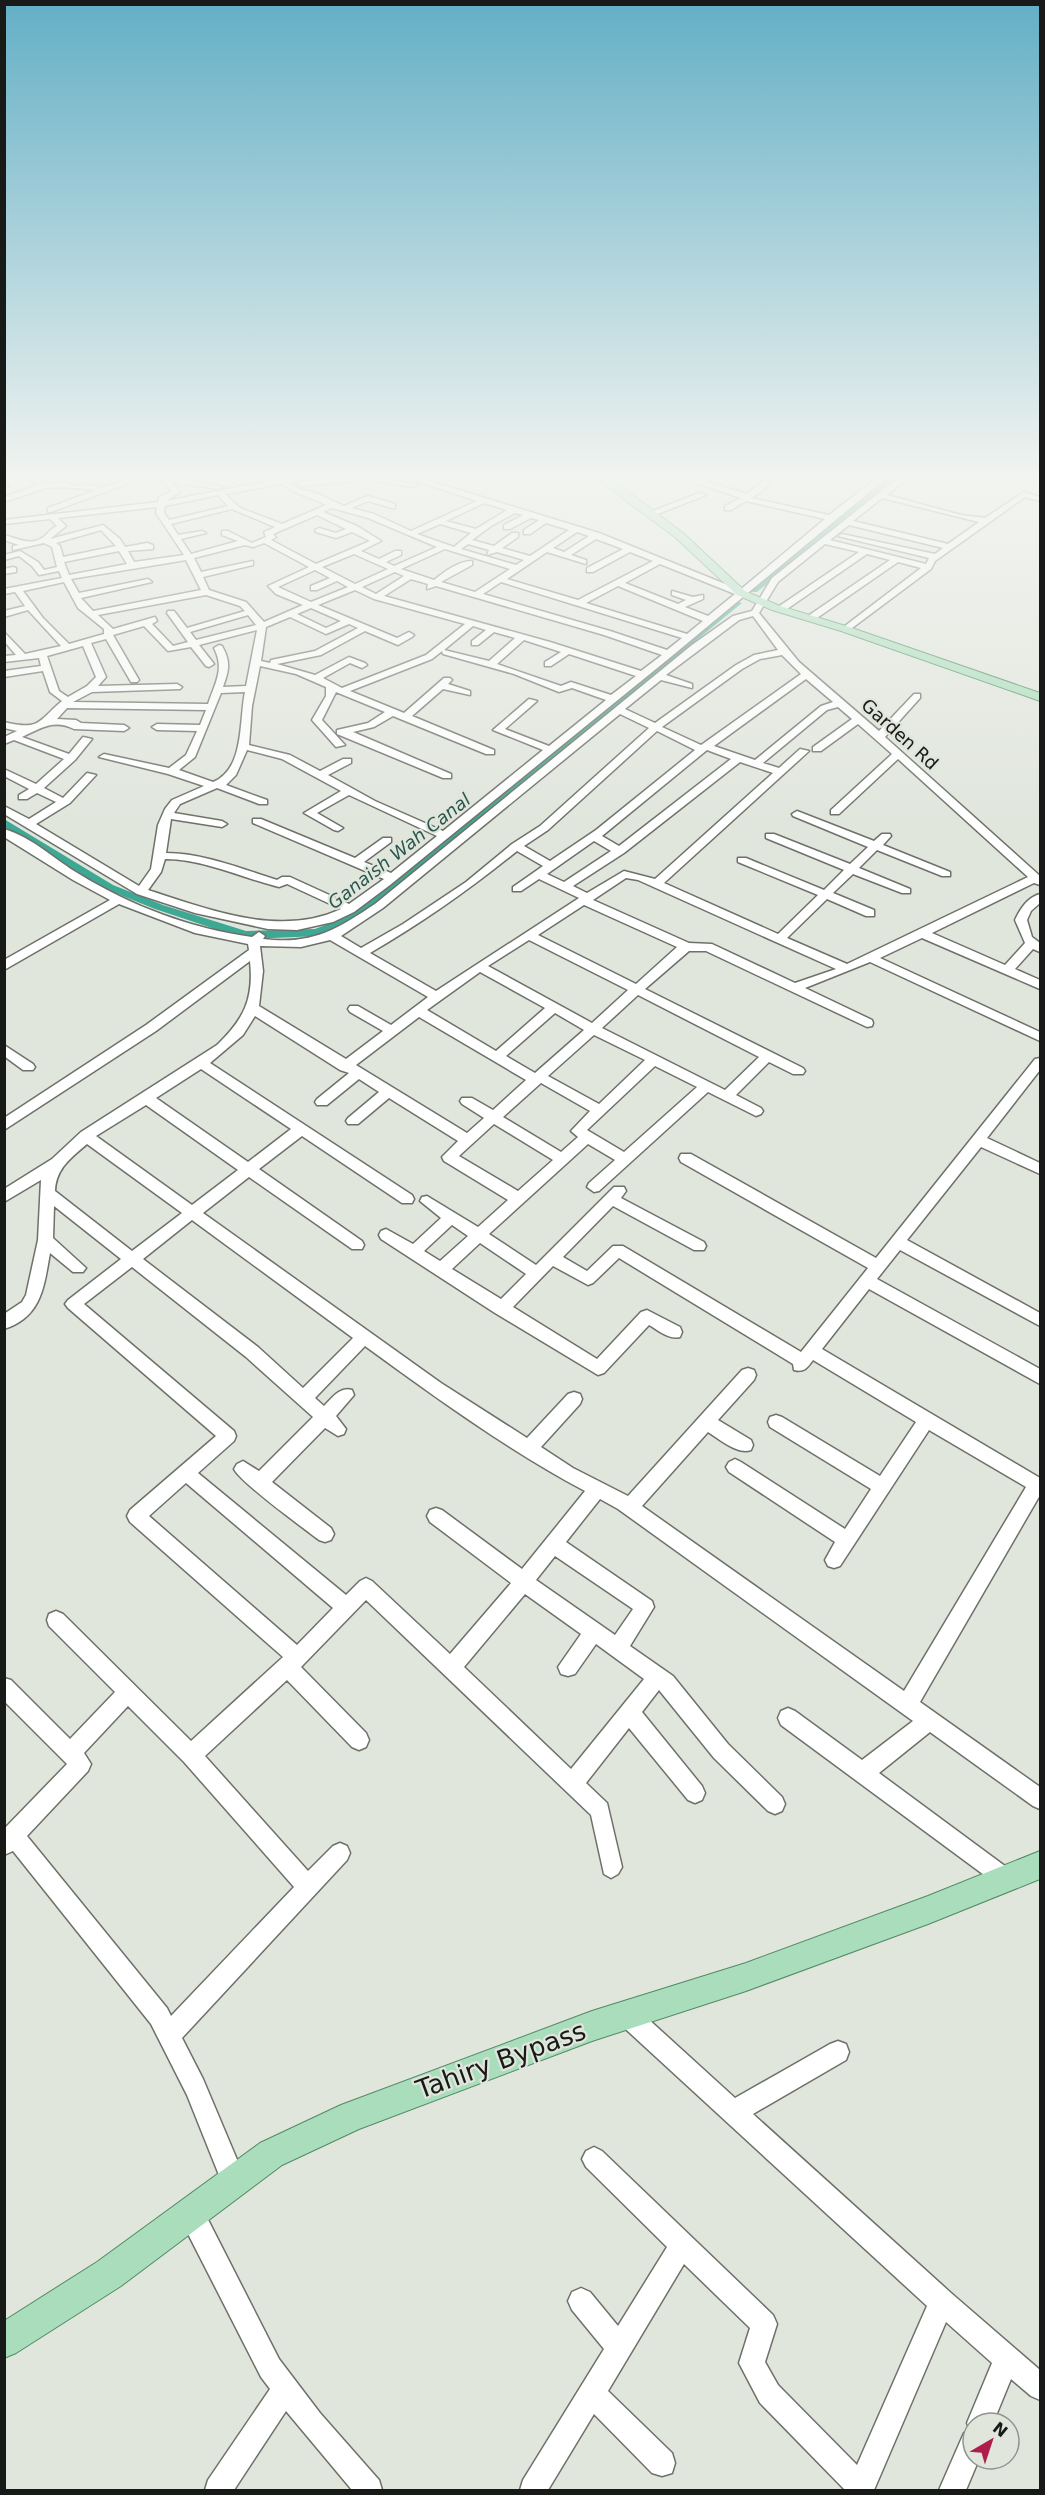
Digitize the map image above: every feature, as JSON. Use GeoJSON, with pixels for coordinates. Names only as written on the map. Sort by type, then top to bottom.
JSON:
{"type":"FeatureCollection","features":[{"type":"Feature","properties":{"kind":"main road"},"geometry":{"type":"LineString","coordinates":[[738,590],[758,608],[778,608],[811,618],[1041,697]]}},
{"type":"Feature","properties":{"kind":"main road"},"geometry":{"type":"LineString","coordinates":[[778,608],[793,617],[1041,703]]}},
{"type":"Feature","properties":{"kind":"main road","name":"Tahiry Bypass"},"geometry":{"type":"LineString","coordinates":[[4,2341],[109,2274],[271,2154],[352,2116],[627,2015],[746,1977],[1041,1865]]}},
{"type":"Feature","properties":{"kind":"street"},"geometry":{"type":"LineString","coordinates":[[17,590],[68,648]]}},
{"type":"Feature","properties":{"kind":"street"},"geometry":{"type":"LineString","coordinates":[[74,590],[81,606],[108,628],[134,680]]}},
{"type":"Feature","properties":{"kind":"street"},"geometry":{"type":"LineString","coordinates":[[77,596],[105,590]]}},
{"type":"Feature","properties":{"kind":"street"},"geometry":{"type":"LineString","coordinates":[[153,590],[159,601]]}},
{"type":"Feature","properties":{"kind":"street"},"geometry":{"type":"LineString","coordinates":[[277,590],[398,642],[409,635]]}},
{"type":"Feature","properties":{"kind":"street"},"geometry":{"type":"LineString","coordinates":[[146,623],[171,649],[261,626],[346,590]]}},
{"type":"Feature","properties":{"kind":"street"},"geometry":{"type":"LineString","coordinates":[[362,590],[377,597],[493,629],[643,675]]}},
{"type":"Feature","properties":{"kind":"street"},"geometry":{"type":"LineString","coordinates":[[377,597],[387,590]]}},
{"type":"Feature","properties":{"kind":"street"},"geometry":{"type":"LineString","coordinates":[[456,590],[600,631],[669,654]]}},
{"type":"Feature","properties":{"kind":"street"},"geometry":{"type":"LineString","coordinates":[[475,596],[483,590]]}},
{"type":"Feature","properties":{"kind":"street"},"geometry":{"type":"LineString","coordinates":[[535,590],[688,638]]}},
{"type":"Feature","properties":{"kind":"street"},"geometry":{"type":"LineString","coordinates":[[578,604],[602,590]]}},
{"type":"Feature","properties":{"kind":"street"},"geometry":{"type":"LineString","coordinates":[[637,590],[709,620]]}},
{"type":"Feature","properties":{"kind":"street"},"geometry":{"type":"LineString","coordinates":[[735,590],[741,593]]}},
{"type":"Feature","properties":{"kind":"street"},"geometry":{"type":"LineString","coordinates":[[4,809],[141,892],[199,910],[268,926],[315,924],[350,909],[392,878],[744,590]]}},
{"type":"Feature","properties":{"kind":"street"},"geometry":{"type":"LineString","coordinates":[[4,832],[77,878],[118,900],[175,922],[255,944],[310,942],[331,936],[379,906],[721,627],[758,608],[769,590]]}},
{"type":"Feature","properties":{"kind":"street"},"geometry":{"type":"LineString","coordinates":[[778,608],[805,590]]}},
{"type":"Feature","properties":{"kind":"street"},"geometry":{"type":"LineString","coordinates":[[811,618],[851,590]]}},
{"type":"Feature","properties":{"kind":"street"},"geometry":{"type":"LineString","coordinates":[[845,629],[897,590]]}},
{"type":"Feature","properties":{"kind":"street"},"geometry":{"type":"LineString","coordinates":[[92,614],[206,592],[233,599],[251,612],[261,626],[260,663],[250,689],[243,746],[231,776],[176,802],[161,830],[157,869],[141,892]]}},
{"type":"Feature","properties":{"kind":"street"},"geometry":{"type":"LineString","coordinates":[[675,593],[697,599],[677,608]]}},
{"type":"Feature","properties":{"kind":"street"},"geometry":{"type":"LineString","coordinates":[[593,596],[609,600]]}},
{"type":"Feature","properties":{"kind":"street"},"geometry":{"type":"LineString","coordinates":[[4,659],[68,648],[153,621],[141,605]]}},
{"type":"Feature","properties":{"kind":"street"},"geometry":{"type":"LineString","coordinates":[[4,614],[30,607]]}},
{"type":"Feature","properties":{"kind":"street","name":"Garden Rd"},"geometry":{"type":"LineString","coordinates":[[758,608],[768,632],[805,675],[858,718],[1038,880]]}},
{"type":"Feature","properties":{"kind":"street"},"geometry":{"type":"LineString","coordinates":[[185,631],[251,612]]}},
{"type":"Feature","properties":{"kind":"street"},"geometry":{"type":"LineString","coordinates":[[171,613],[206,660],[219,650],[225,668],[190,756],[171,771]]}},
{"type":"Feature","properties":{"kind":"street"},"geometry":{"type":"LineString","coordinates":[[290,614],[326,631],[347,622]]}},
{"type":"Feature","properties":{"kind":"street"},"geometry":{"type":"LineString","coordinates":[[600,631],[617,616]]}},
{"type":"Feature","properties":{"kind":"street"},"geometry":{"type":"LineString","coordinates":[[342,691],[429,657],[472,623]]}},
{"type":"Feature","properties":{"kind":"street"},"geometry":{"type":"LineString","coordinates":[[260,663],[297,659],[318,652],[363,629]]}},
{"type":"Feature","properties":{"kind":"street"},"geometry":{"type":"LineString","coordinates":[[476,643],[493,629]]}},
{"type":"Feature","properties":{"kind":"street"},"geometry":{"type":"LineString","coordinates":[[4,635],[23,657]]}},
{"type":"Feature","properties":{"kind":"street"},"geometry":{"type":"LineString","coordinates":[[490,665],[522,638]]}},
{"type":"Feature","properties":{"kind":"street"},"geometry":{"type":"LineString","coordinates":[[9,739],[49,721],[65,703],[88,690],[101,677],[86,643]]}},
{"type":"Feature","properties":{"kind":"street"},"geometry":{"type":"LineString","coordinates":[[549,664],[568,651]]}},
{"type":"Feature","properties":{"kind":"street"},"geometry":{"type":"LineString","coordinates":[[360,954],[443,903],[516,846],[544,828],[657,726],[748,662],[762,655],[786,651]]}},
{"type":"Feature","properties":{"kind":"street"},"geometry":{"type":"LineString","coordinates":[[446,652],[463,666]]}},
{"type":"Feature","properties":{"kind":"street"},"geometry":{"type":"LineString","coordinates":[[42,654],[55,692],[65,703],[211,706]]}},
{"type":"Feature","properties":{"kind":"street"},"geometry":{"type":"LineString","coordinates":[[429,657],[490,665],[562,690],[571,685],[613,699]]}},
{"type":"Feature","properties":{"kind":"street"},"geometry":{"type":"LineString","coordinates":[[316,678],[349,660],[362,666]]}},
{"type":"Feature","properties":{"kind":"street"},"geometry":{"type":"LineString","coordinates":[[260,663],[316,678],[490,752]]}},
{"type":"Feature","properties":{"kind":"street"},"geometry":{"type":"LineString","coordinates":[[4,674],[46,668]]}},
{"type":"Feature","properties":{"kind":"street"},"geometry":{"type":"LineString","coordinates":[[517,888],[594,836],[703,748],[805,675]]}},
{"type":"Feature","properties":{"kind":"street"},"geometry":{"type":"LineString","coordinates":[[659,676],[689,686]]}},
{"type":"Feature","properties":{"kind":"street"},"geometry":{"type":"LineString","coordinates":[[405,717],[444,682],[467,693]]}},
{"type":"Feature","properties":{"kind":"street"},"geometry":{"type":"LineString","coordinates":[[331,686],[331,696],[317,720],[340,745]]}},
{"type":"Feature","properties":{"kind":"street"},"geometry":{"type":"LineString","coordinates":[[116,742],[136,706],[150,687]]}},
{"type":"Feature","properties":{"kind":"street"},"geometry":{"type":"LineString","coordinates":[[88,690],[177,687]]}},
{"type":"Feature","properties":{"kind":"street"},"geometry":{"type":"LineString","coordinates":[[217,690],[250,689]]}},
{"type":"Feature","properties":{"kind":"street"},"geometry":{"type":"LineString","coordinates":[[879,737],[917,696]]}},
{"type":"Feature","properties":{"kind":"street"},"geometry":{"type":"LineString","coordinates":[[532,701],[498,730],[551,750]]}},
{"type":"Feature","properties":{"kind":"street"},"geometry":{"type":"LineString","coordinates":[[756,764],[824,708],[840,703]]}},
{"type":"Feature","properties":{"kind":"street"},"geometry":{"type":"LineString","coordinates":[[620,710],[703,748],[779,772]]}},
{"type":"Feature","properties":{"kind":"street"},"geometry":{"type":"LineString","coordinates":[[329,734],[371,725],[392,712]]}},
{"type":"Feature","properties":{"kind":"street"},"geometry":{"type":"LineString","coordinates":[[818,749],[858,718]]}},
{"type":"Feature","properties":{"kind":"street"},"geometry":{"type":"LineString","coordinates":[[49,721],[76,723],[74,726],[124,728]]}},
{"type":"Feature","properties":{"kind":"street"},"geometry":{"type":"LineString","coordinates":[[4,725],[28,731]]}},
{"type":"Feature","properties":{"kind":"street"},"geometry":{"type":"LineString","coordinates":[[157,727],[203,728]]}},
{"type":"Feature","properties":{"kind":"street"},"geometry":{"type":"LineString","coordinates":[[344,732],[447,776]]}},
{"type":"Feature","properties":{"kind":"street"},"geometry":{"type":"LineString","coordinates":[[9,739],[71,758]]}},
{"type":"Feature","properties":{"kind":"street"},"geometry":{"type":"LineString","coordinates":[[22,797],[39,787],[71,758],[87,739]]}},
{"type":"Feature","properties":{"kind":"street"},"geometry":{"type":"LineString","coordinates":[[243,746],[286,757],[371,803],[445,836]]}},
{"type":"Feature","properties":{"kind":"street"},"geometry":{"type":"LineString","coordinates":[[655,885],[804,751]]}},
{"type":"Feature","properties":{"kind":"street"},"geometry":{"type":"LineString","coordinates":[[835,812],[897,754]]}},
{"type":"Feature","properties":{"kind":"street"},"geometry":{"type":"LineString","coordinates":[[104,757],[171,771],[263,802]]}},
{"type":"Feature","properties":{"kind":"street"},"geometry":{"type":"LineString","coordinates":[[565,886],[620,851],[738,758]]}},
{"type":"Feature","properties":{"kind":"street"},"geometry":{"type":"LineString","coordinates":[[321,775],[347,761]]}},
{"type":"Feature","properties":{"kind":"street"},"geometry":{"type":"LineString","coordinates":[[4,772],[39,787],[64,802]]}},
{"type":"Feature","properties":{"kind":"street"},"geometry":{"type":"LineString","coordinates":[[30,823],[64,802],[91,775]]}},
{"type":"Feature","properties":{"kind":"street"},"geometry":{"type":"LineString","coordinates":[[338,828],[309,813],[350,791]]}},
{"type":"Feature","properties":{"kind":"street"},"geometry":{"type":"LineString","coordinates":[[797,814],[946,874]]}},
{"type":"Feature","properties":{"kind":"street"},"geometry":{"type":"LineString","coordinates":[[168,815],[222,824]]}},
{"type":"Feature","properties":{"kind":"street"},"geometry":{"type":"LineString","coordinates":[[257,821],[392,878]]}},
{"type":"Feature","properties":{"kind":"street"},"geometry":{"type":"LineString","coordinates":[[594,836],[620,851]]}},
{"type":"Feature","properties":{"kind":"street"},"geometry":{"type":"LineString","coordinates":[[770,836],[906,891]]}},
{"type":"Feature","properties":{"kind":"street"},"geometry":{"type":"LineString","coordinates":[[778,940],[886,836]]}},
{"type":"Feature","properties":{"kind":"street"},"geometry":{"type":"LineString","coordinates":[[357,862],[387,840]]}},
{"type":"Feature","properties":{"kind":"street"},"geometry":{"type":"LineString","coordinates":[[516,846],[550,866]]}},
{"type":"Feature","properties":{"kind":"street"},"geometry":{"type":"LineString","coordinates":[[158,856],[177,856],[224,867],[279,884],[286,879],[350,909]]}},
{"type":"Feature","properties":{"kind":"street"},"geometry":{"type":"LineString","coordinates":[[742,860],[870,914]]}},
{"type":"Feature","properties":{"kind":"street"},"geometry":{"type":"LineString","coordinates":[[538,874],[687,946],[708,947],[867,1023]]}},
{"type":"Feature","properties":{"kind":"street"},"geometry":{"type":"LineString","coordinates":[[322,1102],[391,1030],[417,1010],[624,874],[641,877],[847,969]]}},
{"type":"Feature","properties":{"kind":"street"},"geometry":{"type":"LineString","coordinates":[[794,988],[847,969],[1038,880]]}},
{"type":"Feature","properties":{"kind":"street"},"geometry":{"type":"LineString","coordinates":[[1007,970],[1036,946],[1023,933],[1021,920],[1026,909],[1041,897]]}},
{"type":"Feature","properties":{"kind":"street"},"geometry":{"type":"LineString","coordinates":[[4,966],[118,900]]}},
{"type":"Feature","properties":{"kind":"street"},"geometry":{"type":"LineString","coordinates":[[4,1125],[160,1022],[255,944],[268,926]]}},
{"type":"Feature","properties":{"kind":"street"},"geometry":{"type":"LineString","coordinates":[[924,934],[1041,985]]}},
{"type":"Feature","properties":{"kind":"street"},"geometry":{"type":"LineString","coordinates":[[529,935],[798,1071]]}},
{"type":"Feature","properties":{"kind":"street"},"geometry":{"type":"LineString","coordinates":[[331,936],[436,996]]}},
{"type":"Feature","properties":{"kind":"street"},"geometry":{"type":"LineString","coordinates":[[4,1197],[58,1161],[86,1136],[201,1063],[222,1048],[238,1032],[252,1008],[257,971],[255,944]]}},
{"type":"Feature","properties":{"kind":"street"},"geometry":{"type":"LineString","coordinates":[[519,1199],[449,1156],[687,946]]}},
{"type":"Feature","properties":{"kind":"street"},"geometry":{"type":"LineString","coordinates":[[871,958],[1041,1036]]}},
{"type":"Feature","properties":{"kind":"street"},"geometry":{"type":"LineString","coordinates":[[480,967],[593,1029],[756,1111]]}},
{"type":"Feature","properties":{"kind":"street"},"geometry":{"type":"LineString","coordinates":[[497,1057],[554,1007]]}},
{"type":"Feature","properties":{"kind":"street"},"geometry":{"type":"LineString","coordinates":[[252,1008],[468,1140]]}},
{"type":"Feature","properties":{"kind":"street"},"geometry":{"type":"LineString","coordinates":[[354,1009],[391,1030]]}},
{"type":"Feature","properties":{"kind":"street"},"geometry":{"type":"LineString","coordinates":[[417,1010],[497,1057],[599,1110]]}},
{"type":"Feature","properties":{"kind":"street"},"geometry":{"type":"LineString","coordinates":[[6,1053],[28,1067]]}},
{"type":"Feature","properties":{"kind":"street"},"geometry":{"type":"LineString","coordinates":[[726,1097],[767,1056]]}},
{"type":"Feature","properties":{"kind":"street"},"geometry":{"type":"LineString","coordinates":[[625,1159],[578,1131],[653,1060]]}},
{"type":"Feature","properties":{"kind":"street"},"geometry":{"type":"LineString","coordinates":[[805,1359],[1041,1062]]}},
{"type":"Feature","properties":{"kind":"street"},"geometry":{"type":"LineString","coordinates":[[201,1063],[407,1199]]}},
{"type":"Feature","properties":{"kind":"street"},"geometry":{"type":"LineString","coordinates":[[699,1246],[598,1183],[705,1087]]}},
{"type":"Feature","properties":{"kind":"street"},"geometry":{"type":"LineString","coordinates":[[353,1121],[388,1092]]}},
{"type":"Feature","properties":{"kind":"street"},"geometry":{"type":"LineString","coordinates":[[146,1098],[357,1245]]}},
{"type":"Feature","properties":{"kind":"street"},"geometry":{"type":"LineString","coordinates":[[466,1101],[562,1159]]}},
{"type":"Feature","properties":{"kind":"street"},"geometry":{"type":"LineString","coordinates":[[300,1130],[72,1304],[228,1436],[136,1516],[292,1661],[359,1740]]}},
{"type":"Feature","properties":{"kind":"street"},"geometry":{"type":"LineString","coordinates":[[86,1136],[435,1388],[567,1473],[630,1507],[1041,1799]]}},
{"type":"Feature","properties":{"kind":"street"},"geometry":{"type":"LineString","coordinates":[[440,1270],[587,1137]]}},
{"type":"Feature","properties":{"kind":"street"},"geometry":{"type":"LineString","coordinates":[[979,1140],[1041,1169]]}},
{"type":"Feature","properties":{"kind":"street"},"geometry":{"type":"LineString","coordinates":[[686,1158],[878,1267]]}},
{"type":"Feature","properties":{"kind":"street"},"geometry":{"type":"LineString","coordinates":[[4,1323],[28,1306],[34,1296],[45,1240],[48,1179],[58,1161]]}},
{"type":"Feature","properties":{"kind":"street"},"geometry":{"type":"LineString","coordinates":[[47,1193],[252,1352],[338,1429]]}},
{"type":"Feature","properties":{"kind":"street"},"geometry":{"type":"LineString","coordinates":[[501,1309],[615,1195]]}},
{"type":"Feature","properties":{"kind":"street"},"geometry":{"type":"LineString","coordinates":[[427,1201],[537,1273]]}},
{"type":"Feature","properties":{"kind":"street"},"geometry":{"type":"LineString","coordinates":[[413,1252],[451,1217]]}},
{"type":"Feature","properties":{"kind":"street"},"geometry":{"type":"LineString","coordinates":[[386,1235],[598,1368],[647,1316],[674,1332]]}},
{"type":"Feature","properties":{"kind":"street"},"geometry":{"type":"LineString","coordinates":[[45,1240],[78,1268]]}},
{"type":"Feature","properties":{"kind":"street"},"geometry":{"type":"LineString","coordinates":[[898,1242],[1041,1320]]}},
{"type":"Feature","properties":{"kind":"street"},"geometry":{"type":"LineString","coordinates":[[552,1258],[588,1279],[618,1250],[805,1359],[927,1419],[1039,1485],[907,1705]]}},
{"type":"Feature","properties":{"kind":"street"},"geometry":{"type":"LineString","coordinates":[[867,1281],[1041,1377]]}},
{"type":"Feature","properties":{"kind":"street"},"geometry":{"type":"LineString","coordinates":[[303,1398],[364,1337]]}},
{"type":"Feature","properties":{"kind":"street"},"geometry":{"type":"LineString","coordinates":[[630,1507],[748,1375]]}},
{"type":"Feature","properties":{"kind":"street"},"geometry":{"type":"LineString","coordinates":[[259,1483],[346,1395]]}},
{"type":"Feature","properties":{"kind":"street"},"geometry":{"type":"LineString","coordinates":[[529,1448],[574,1399]]}},
{"type":"Feature","properties":{"kind":"street"},"geometry":{"type":"LineString","coordinates":[[834,1560],[927,1419]]}},
{"type":"Feature","properties":{"kind":"street"},"geometry":{"type":"LineString","coordinates":[[706,1422],[745,1445]]}},
{"type":"Feature","properties":{"kind":"street"},"geometry":{"type":"LineString","coordinates":[[776,1422],[882,1487]]}},
{"type":"Feature","properties":{"kind":"street"},"geometry":{"type":"LineString","coordinates":[[735,1467],[847,1540]]}},
{"type":"Feature","properties":{"kind":"street"},"geometry":{"type":"LineString","coordinates":[[243,1469],[324,1534]]}},
{"type":"Feature","properties":{"kind":"street"},"geometry":{"type":"LineString","coordinates":[[185,1472],[347,1608]]}},
{"type":"Feature","properties":{"kind":"street"},"geometry":{"type":"LineString","coordinates":[[451,1668],[524,1582],[597,1489]]}},
{"type":"Feature","properties":{"kind":"street"},"geometry":{"type":"LineString","coordinates":[[436,1516],[524,1582],[658,1676],[721,1751],[775,1804]]}},
{"type":"Feature","properties":{"kind":"street"},"geometry":{"type":"LineString","coordinates":[[553,1544],[645,1607],[618,1647]]}},
{"type":"Feature","properties":{"kind":"street"},"geometry":{"type":"LineString","coordinates":[[191,1755],[292,1661],[366,1587],[600,1810],[611,1868]]}},
{"type":"Feature","properties":{"kind":"street"},"geometry":{"type":"LineString","coordinates":[[56,1620],[191,1755],[308,1886]]}},
{"type":"Feature","properties":{"kind":"street"},"geometry":{"type":"LineString","coordinates":[[567,1667],[594,1631]]}},
{"type":"Feature","properties":{"kind":"street"},"geometry":{"type":"LineString","coordinates":[[573,1784],[658,1676]]}},
{"type":"Feature","properties":{"kind":"street"},"geometry":{"type":"LineString","coordinates":[[4,1687],[81,1764],[9,1841],[122,1968],[159,2016],[195,2087],[234,2181]]}},
{"type":"Feature","properties":{"kind":"street"},"geometry":{"type":"LineString","coordinates":[[71,1754],[129,1691]]}},
{"type":"Feature","properties":{"kind":"street"},"geometry":{"type":"LineString","coordinates":[[630,1713],[695,1793]]}},
{"type":"Feature","properties":{"kind":"street"},"geometry":{"type":"LineString","coordinates":[[788,1718],[1006,1879]]}},
{"type":"Feature","properties":{"kind":"street"},"geometry":{"type":"LineString","coordinates":[[862,1773],[930,1720]]}},
{"type":"Feature","properties":{"kind":"street"},"geometry":{"type":"LineString","coordinates":[[169,2035],[340,1852]]}},
{"type":"Feature","properties":{"kind":"street"},"geometry":{"type":"LineString","coordinates":[[627,2015],[942,2302],[1041,2387]]}},
{"type":"Feature","properties":{"kind":"street"},"geometry":{"type":"LineString","coordinates":[[733,2112],[838,2052]]}},
{"type":"Feature","properties":{"kind":"street"},"geometry":{"type":"LineString","coordinates":[[594,2159],[764,2324],[753,2363],[769,2394],[860,2489],[942,2302]]}},
{"type":"Feature","properties":{"kind":"street"},"geometry":{"type":"LineString","coordinates":[[191,2213],[270,2368],[311,2422],[369,2490]]}},
{"type":"Feature","properties":{"kind":"street"},"geometry":{"type":"LineString","coordinates":[[533,2490],[682,2246]]}},
{"type":"Feature","properties":{"kind":"street"},"geometry":{"type":"LineString","coordinates":[[582,2301],[620,2348]]}},
{"type":"Feature","properties":{"kind":"street"},"geometry":{"type":"LineString","coordinates":[[986,2411],[1007,2358]]}},
{"type":"Feature","properties":{"kind":"street"},"geometry":{"type":"LineString","coordinates":[[218,2490],[286,2388]]}},
{"type":"Feature","properties":{"kind":"street"},"geometry":{"type":"LineString","coordinates":[[592,2393],[662,2463]]}},
{"type":"Feature","properties":{"kind":"street"},"geometry":{"type":"LineString","coordinates":[[953,2490],[961,2471]]}},
{"type":"Feature","properties":{"kind":"waterway","name":"Ganaish Wah Canal"},"geometry":{"type":"LineString","coordinates":[[4,822],[109,887],[159,907],[245,935],[317,933],[345,922],[738,603]]}}]}
